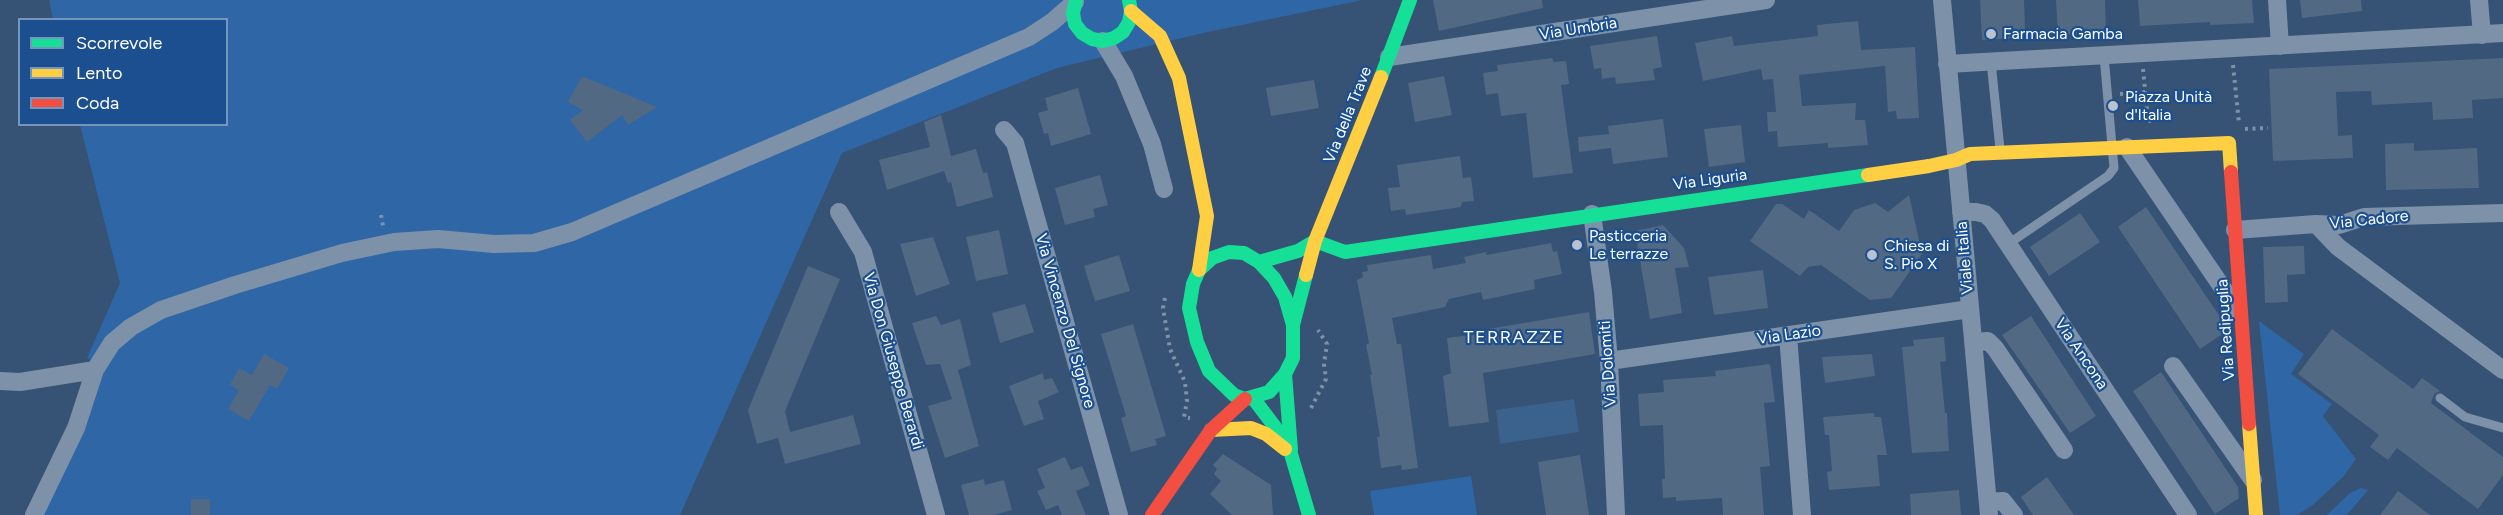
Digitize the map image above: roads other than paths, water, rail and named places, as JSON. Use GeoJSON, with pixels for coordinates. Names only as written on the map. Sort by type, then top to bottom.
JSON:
{"type":"FeatureCollection","features":[{"type":"Feature","properties":{"kind":"street","name":"Via della Trave"},"geometry":{"type":"LineString","coordinates":[[1285,374],[1293,358],[1293,325],[1315,241],[1410,0]]}},
{"type":"Feature","properties":{"kind":"street","name":"Via Umbria"},"geometry":{"type":"LineString","coordinates":[[1389,57],[1766,0]]}},
{"type":"Feature","properties":{"kind":"street","name":"Viale Italia"},"geometry":{"type":"LineString","coordinates":[[1942,0],[1988,509]]}},
{"type":"Feature","properties":{"kind":"street"},"geometry":{"type":"LineString","coordinates":[[2277,0],[2280,46]]}},
{"type":"Feature","properties":{"kind":"street"},"geometry":{"type":"LineString","coordinates":[[2479,0],[2482,35]]}},
{"type":"Feature","properties":{"kind":"street"},"geometry":{"type":"LineString","coordinates":[[1075,1],[1073,13],[1075,24],[1082,33],[1092,39],[1136,42]]}},
{"type":"Feature","properties":{"kind":"street"},"geometry":{"type":"LineString","coordinates":[[34,515],[76,428],[95,370],[112,343],[131,327],[161,310],[342,253],[394,242],[438,239],[494,244],[534,243],[572,232],[1029,37],[1052,22],[1075,1]]}},
{"type":"Feature","properties":{"kind":"street"},"geometry":{"type":"LineString","coordinates":[[1108,40],[1124,32],[1129,22],[1130,5]]}},
{"type":"Feature","properties":{"kind":"street"},"geometry":{"type":"LineString","coordinates":[[1130,5],[1160,36],[1179,78],[1207,216],[1199,270],[1193,284],[1190,308],[1197,342],[1209,371],[1213,393]]}},
{"type":"Feature","properties":{"kind":"street"},"geometry":{"type":"LineString","coordinates":[[1029,37],[1057,32],[1082,33]]}},
{"type":"Feature","properties":{"kind":"street"},"geometry":{"type":"LineString","coordinates":[[1947,64],[2503,33]]}},
{"type":"Feature","properties":{"kind":"street"},"geometry":{"type":"LineString","coordinates":[[1108,40],[1152,144],[1164,189]]}},
{"type":"Feature","properties":{"kind":"street"},"geometry":{"type":"LineString","coordinates":[[1154,48],[1170,56]]}},
{"type":"Feature","properties":{"kind":"street","name":"Via Vincenzo Del Signore"},"geometry":{"type":"LineString","coordinates":[[1004,130],[1015,143],[1119,515]]}},
{"type":"Feature","properties":{"kind":"street","name":"Via Liguria"},"geometry":{"type":"LineString","coordinates":[[1315,241],[1345,252],[1956,160],[1970,154],[2229,143]]}},
{"type":"Feature","properties":{"kind":"street","name":"Via Redipuglia"},"geometry":{"type":"LineString","coordinates":[[2229,143],[2256,515]]}},
{"type":"Feature","properties":{"kind":"street"},"geometry":{"type":"LineString","coordinates":[[2120,147],[2241,316]]}},
{"type":"Feature","properties":{"kind":"street","name":"Via Don Giuseppe Berardi"},"geometry":{"type":"LineString","coordinates":[[838,212],[863,252],[936,515]]}},
{"type":"Feature","properties":{"kind":"street","name":"Via Ancona"},"geometry":{"type":"LineString","coordinates":[[1961,212],[1985,214],[1992,220],[2188,515]]}},
{"type":"Feature","properties":{"kind":"street","name":"Via Cadore"},"geometry":{"type":"LineString","coordinates":[[2235,230],[2316,224],[2339,225],[2364,217],[2503,213]]}},
{"type":"Feature","properties":{"kind":"street","name":"Via Dolomiti"},"geometry":{"type":"LineString","coordinates":[[1592,214],[1603,292],[1609,361],[1616,515]]}},
{"type":"Feature","properties":{"kind":"street"},"geometry":{"type":"LineString","coordinates":[[1207,216],[1244,254]]}},
{"type":"Feature","properties":{"kind":"street"},"geometry":{"type":"LineString","coordinates":[[2316,224],[2338,247],[2503,370]]}},
{"type":"Feature","properties":{"kind":"street"},"geometry":{"type":"LineString","coordinates":[[1259,262],[1298,251],[1315,241]]}},
{"type":"Feature","properties":{"kind":"street"},"geometry":{"type":"LineString","coordinates":[[1199,270],[1212,258],[1228,252],[1244,254]]}},
{"type":"Feature","properties":{"kind":"street","name":"Via della Trave"},"geometry":{"type":"LineString","coordinates":[[1244,254],[1259,262],[1274,278],[1285,297],[1293,325]]}},
{"type":"Feature","properties":{"kind":"street","name":"Via Lazio"},"geometry":{"type":"LineString","coordinates":[[1609,361],[1970,309]]}},
{"type":"Feature","properties":{"kind":"street"},"geometry":{"type":"LineString","coordinates":[[1788,335],[1802,515]]}},
{"type":"Feature","properties":{"kind":"street"},"geometry":{"type":"LineString","coordinates":[[1973,342],[1988,341],[1995,348],[2064,450]]}},
{"type":"Feature","properties":{"kind":"street"},"geometry":{"type":"LineString","coordinates":[[2173,366],[2253,481]]}},
{"type":"Feature","properties":{"kind":"street"},"geometry":{"type":"LineString","coordinates":[[0,381],[20,382],[95,370]]}},
{"type":"Feature","properties":{"kind":"street"},"geometry":{"type":"LineString","coordinates":[[1209,371],[1228,389],[1249,399],[1275,426],[1291,454]]}},
{"type":"Feature","properties":{"kind":"street"},"geometry":{"type":"LineString","coordinates":[[1152,515],[1211,430],[1249,399],[1269,392],[1285,374]]}},
{"type":"Feature","properties":{"kind":"street"},"geometry":{"type":"LineString","coordinates":[[1285,374],[1291,454],[1309,515]]}},
{"type":"Feature","properties":{"kind":"street"},"geometry":{"type":"LineString","coordinates":[[1211,430],[1214,411]]}},
{"type":"Feature","properties":{"kind":"street"},"geometry":{"type":"LineString","coordinates":[[1211,430],[1251,428],[1266,434],[1291,454]]}},
{"type":"Feature","properties":{"kind":"street"},"geometry":{"type":"LineString","coordinates":[[1137,515],[1161,500]]}},
{"type":"Feature","properties":{"kind":"street"},"geometry":{"type":"LineString","coordinates":[[1988,509],[2003,501],[2014,515]]}},
{"type":"Feature","properties":{"kind":"lane"},"geometry":{"type":"LineString","coordinates":[[2008,244],[2108,176],[2114,168],[2120,147],[2108,95],[2104,56]]}},
{"type":"Feature","properties":{"kind":"lane"},"geometry":{"type":"LineString","coordinates":[[1991,62],[2000,152]]}},
{"type":"Feature","properties":{"kind":"lane"},"geometry":{"type":"LineString","coordinates":[[2440,399],[2464,417],[2503,428]]}},
{"type":"Feature","properties":{"kind":"place","name":"Farmacia Gamba"},"geometry":{"type":"Point","coordinates":[1991,34]}},
{"type":"Feature","properties":{"kind":"place","name":"Piazza Unità d'Italia"},"geometry":{"type":"Point","coordinates":[2113,106]}},
{"type":"Feature","properties":{"kind":"place","name":"Pasticceria Le terrazze"},"geometry":{"type":"Point","coordinates":[1577,245]}},
{"type":"Feature","properties":{"kind":"place","name":"Chiesa di S. Pio X"},"geometry":{"type":"Point","coordinates":[1872,255]}},
{"type":"Feature","properties":{"kind":"district","name":"TERRAZZE"},"geometry":{"type":"Point","coordinates":[1514,338]}}]}
